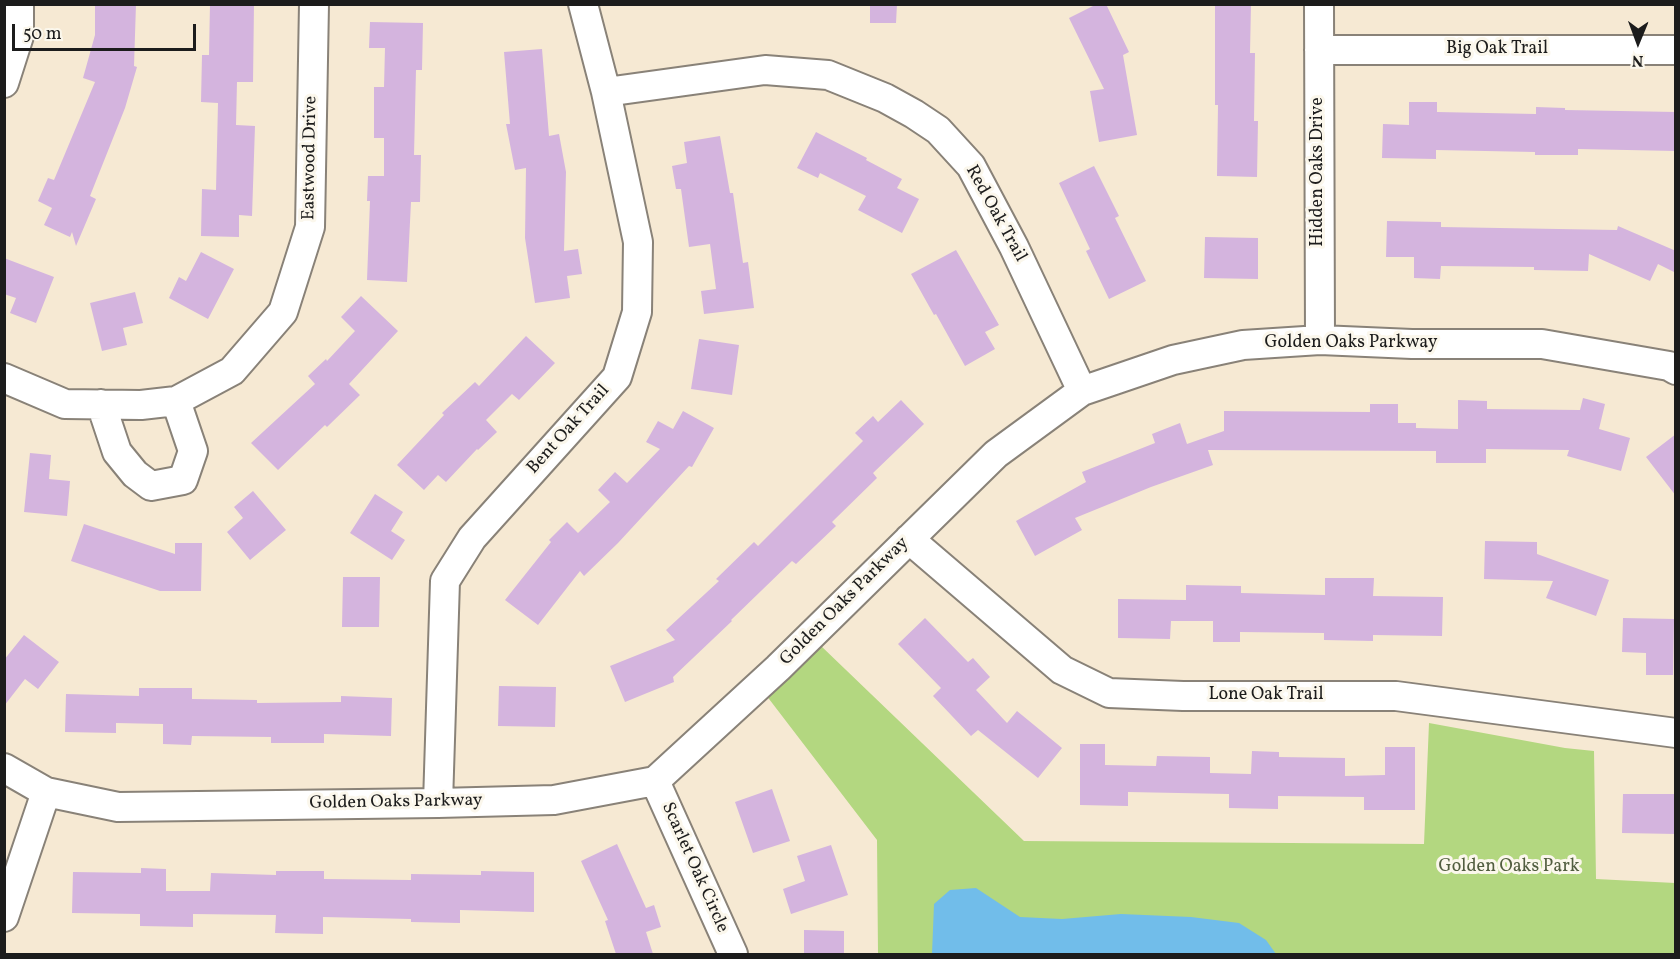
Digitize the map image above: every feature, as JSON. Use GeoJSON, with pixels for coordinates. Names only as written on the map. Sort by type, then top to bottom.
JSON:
{"type":"FeatureCollection","features":[{"type":"Feature","properties":{"kind":"street"},"geometry":{"type":"LineString","coordinates":[[4,82],[19,36],[19,4]]}},
{"type":"Feature","properties":{"kind":"street","name":"Eastwood Drive"},"geometry":{"type":"LineString","coordinates":[[4,378],[65,404],[141,405],[176,400],[232,371],[283,312],[310,227],[314,4]]}},
{"type":"Feature","properties":{"kind":"street","name":"Bent Oak Trail"},"geometry":{"type":"LineString","coordinates":[[438,804],[445,580],[472,538],[617,377],[637,312],[638,242],[606,92],[583,4]]}},
{"type":"Feature","properties":{"kind":"street","name":"Hidden Oaks Drive"},"geometry":{"type":"LineString","coordinates":[[1319,4],[1320,340]]}},
{"type":"Feature","properties":{"kind":"street","name":"Big Oak Trail"},"geometry":{"type":"LineString","coordinates":[[1319,50],[1676,50]]}},
{"type":"Feature","properties":{"kind":"street","name":"Red Oak Trail"},"geometry":{"type":"LineString","coordinates":[[606,92],[765,70],[828,75],[885,98],[914,114],[938,130],[971,166],[1014,247],[1082,392]]}},
{"type":"Feature","properties":{"kind":"street","name":"Golden Oaks Parkway"},"geometry":{"type":"LineString","coordinates":[[4,768],[46,792],[118,807],[438,804],[554,800],[655,781],[778,668],[996,454],[1082,392],[1173,360],[1232,348],[1320,340],[1412,344],[1542,344],[1669,366],[1676,370]]}},
{"type":"Feature","properties":{"kind":"street"},"geometry":{"type":"LineString","coordinates":[[101,404],[117,452],[135,474],[151,486],[183,480],[194,451],[176,400]]}},
{"type":"Feature","properties":{"kind":"street","name":"Lone Oak Trail"},"geometry":{"type":"LineString","coordinates":[[909,539],[1062,670],[1109,693],[1183,696],[1396,696],[1676,733]]}},
{"type":"Feature","properties":{"kind":"street","name":"Scarlet Oak Circle"},"geometry":{"type":"LineString","coordinates":[[655,781],[733,954]]}},
{"type":"Feature","properties":{"kind":"street"},"geometry":{"type":"LineString","coordinates":[[4,917],[46,792]]}},
{"type":"Feature","properties":{"kind":"green space","name":"Golden Oaks Park"},"geometry":{"type":"Polygon","coordinates":[[[820,645],[1024,841],[1424,844],[1429,723],[1565,748],[1594,751],[1596,879],[1675,883],[1675,954],[878,954],[877,840],[766,695],[820,645]]]}},
{"type":"Feature","properties":{"kind":"water"},"geometry":{"type":"Polygon","coordinates":[[[976,888],[1020,917],[1062,919],[1121,914],[1191,917],[1239,923],[1266,940],[1276,954],[932,954],[934,904],[950,890],[976,888]]]}},
{"type":"Feature","properties":{"kind":"building"},"geometry":{"type":"Polygon","coordinates":[[[95,4],[136,4],[134,66],[137,67],[125,108],[90,196],[96,199],[76,246],[72,232],[70,237],[44,225],[52,208],[38,201],[48,178],[54,180],[95,82],[83,78],[95,35],[95,4]]]}},
{"type":"Feature","properties":{"kind":"building"},"geometry":{"type":"Polygon","coordinates":[[[210,4],[254,4],[253,82],[237,82],[236,125],[255,126],[252,216],[239,215],[239,237],[201,236],[202,189],[216,190],[218,103],[201,102],[202,55],[209,55],[210,4]]]}},
{"type":"Feature","properties":{"kind":"building"},"geometry":{"type":"Polygon","coordinates":[[[870,4],[897,4],[896,23],[870,23],[870,4]]]}},
{"type":"Feature","properties":{"kind":"building"},"geometry":{"type":"Polygon","coordinates":[[[1097,4],[1106,4],[1129,52],[1123,55],[1137,135],[1099,142],[1090,91],[1104,89],[1069,18],[1097,4]]]}},
{"type":"Feature","properties":{"kind":"building"},"geometry":{"type":"Polygon","coordinates":[[[1215,4],[1251,4],[1250,53],[1255,53],[1254,121],[1258,121],[1257,177],[1217,176],[1218,105],[1215,105],[1215,4]]]}},
{"type":"Feature","properties":{"kind":"building"},"geometry":{"type":"Polygon","coordinates":[[[370,22],[423,23],[422,70],[416,70],[414,155],[421,155],[420,202],[411,202],[407,282],[367,280],[370,201],[367,201],[368,176],[384,176],[384,138],[374,138],[374,87],[384,87],[385,48],[369,48],[370,22]]]}},
{"type":"Feature","properties":{"kind":"building"},"geometry":{"type":"Polygon","coordinates":[[[542,49],[549,136],[559,134],[566,172],[564,251],[578,249],[582,274],[567,276],[570,298],[535,303],[525,238],[526,168],[515,170],[506,124],[510,124],[504,52],[542,49]]]}},
{"type":"Feature","properties":{"kind":"building"},"geometry":{"type":"Polygon","coordinates":[[[1409,102],[1437,102],[1437,112],[1536,114],[1536,107],[1565,108],[1565,110],[1676,112],[1676,151],[1578,149],[1578,155],[1535,155],[1535,152],[1436,150],[1436,159],[1382,158],[1383,124],[1409,125],[1409,102]]]}},
{"type":"Feature","properties":{"kind":"building"},"geometry":{"type":"Polygon","coordinates":[[[816,132],[902,179],[897,188],[919,199],[902,233],[858,210],[866,196],[820,173],[818,178],[797,168],[816,132]]]}},
{"type":"Feature","properties":{"kind":"building"},"geometry":{"type":"Polygon","coordinates":[[[720,136],[730,193],[733,193],[743,263],[748,262],[754,308],[704,314],[701,291],[716,289],[710,244],[689,247],[681,189],[676,189],[672,166],[687,163],[684,142],[720,136]]]}},
{"type":"Feature","properties":{"kind":"building"},"geometry":{"type":"Polygon","coordinates":[[[1094,166],[1119,216],[1115,218],[1146,281],[1109,299],[1086,251],[1090,249],[1059,183],[1094,166]]]}},
{"type":"Feature","properties":{"kind":"building"},"geometry":{"type":"Polygon","coordinates":[[[1387,221],[1441,222],[1441,227],[1617,230],[1618,226],[1676,251],[1676,273],[1658,264],[1650,281],[1589,254],[1588,271],[1534,270],[1534,267],[1441,266],[1440,279],[1414,278],[1414,257],[1386,257],[1387,221]]]}},
{"type":"Feature","properties":{"kind":"building"},"geometry":{"type":"Polygon","coordinates":[[[1205,237],[1258,238],[1258,279],[1204,278],[1205,237]]]}},
{"type":"Feature","properties":{"kind":"building"},"geometry":{"type":"Polygon","coordinates":[[[956,250],[999,325],[985,332],[995,349],[965,366],[911,274],[956,250]]]}},
{"type":"Feature","properties":{"kind":"building"},"geometry":{"type":"Polygon","coordinates":[[[201,252],[234,269],[208,319],[169,298],[179,277],[186,281],[201,252]]]}},
{"type":"Feature","properties":{"kind":"building"},"geometry":{"type":"Polygon","coordinates":[[[4,258],[54,277],[36,323],[10,313],[16,298],[4,294],[4,258]]]}},
{"type":"Feature","properties":{"kind":"building"},"geometry":{"type":"Polygon","coordinates":[[[135,292],[143,323],[123,328],[127,345],[102,351],[90,303],[135,292]]]}},
{"type":"Feature","properties":{"kind":"building"},"geometry":{"type":"Polygon","coordinates":[[[361,296],[398,331],[349,384],[360,395],[278,470],[251,443],[315,384],[308,376],[326,359],[327,361],[355,331],[341,317],[361,296]]]}},
{"type":"Feature","properties":{"kind":"building"},"geometry":{"type":"Polygon","coordinates":[[[526,336],[555,363],[519,400],[512,394],[486,420],[497,432],[477,449],[446,482],[438,475],[424,490],[397,465],[444,415],[442,413],[475,382],[479,386],[526,336]]]}},
{"type":"Feature","properties":{"kind":"building"},"geometry":{"type":"Polygon","coordinates":[[[699,339],[739,345],[732,395],[691,389],[699,339]]]}},
{"type":"Feature","properties":{"kind":"building"},"geometry":{"type":"Polygon","coordinates":[[[1583,398],[1605,404],[1599,429],[1630,438],[1621,471],[1567,456],[1569,450],[1486,449],[1486,463],[1436,463],[1436,451],[1208,450],[1213,465],[1075,518],[1082,530],[1035,556],[1016,521],[1086,482],[1082,472],[1155,443],[1152,434],[1180,423],[1187,444],[1224,431],[1224,411],[1370,412],[1370,404],[1398,404],[1398,423],[1416,423],[1416,428],[1458,429],[1458,400],[1487,401],[1487,409],[1580,410],[1583,398]]]}},
{"type":"Feature","properties":{"kind":"building"},"geometry":{"type":"Polygon","coordinates":[[[901,400],[924,424],[873,473],[877,478],[832,522],[836,526],[796,564],[792,561],[673,677],[674,682],[625,702],[610,666],[675,640],[666,630],[719,581],[716,579],[754,542],[758,546],[863,441],[855,433],[873,416],[878,422],[901,400]]]}},
{"type":"Feature","properties":{"kind":"building"},"geometry":{"type":"Polygon","coordinates":[[[683,411],[714,428],[692,467],[689,466],[618,543],[584,576],[580,571],[538,625],[505,600],[551,542],[549,540],[567,522],[578,533],[610,502],[598,490],[615,472],[627,483],[660,449],[646,442],[658,421],[673,429],[683,411]]]}},
{"type":"Feature","properties":{"kind":"building"},"geometry":{"type":"Polygon","coordinates":[[[1676,434],[1676,496],[1646,457],[1676,434]]]}},
{"type":"Feature","properties":{"kind":"building"},"geometry":{"type":"Polygon","coordinates":[[[30,453],[51,455],[49,479],[70,481],[67,516],[24,512],[30,453]]]}},
{"type":"Feature","properties":{"kind":"building"},"geometry":{"type":"Polygon","coordinates":[[[253,491],[286,530],[250,560],[227,532],[243,518],[234,507],[253,491]]]}},
{"type":"Feature","properties":{"kind":"building"},"geometry":{"type":"Polygon","coordinates":[[[375,494],[403,512],[391,531],[405,540],[392,560],[350,533],[375,494]]]}},
{"type":"Feature","properties":{"kind":"building"},"geometry":{"type":"Polygon","coordinates":[[[84,524],[175,554],[175,543],[202,543],[201,591],[160,591],[71,561],[84,524]]]}},
{"type":"Feature","properties":{"kind":"building"},"geometry":{"type":"Polygon","coordinates":[[[1485,541],[1537,542],[1537,554],[1609,580],[1596,616],[1546,598],[1553,581],[1484,579],[1485,541]]]}},
{"type":"Feature","properties":{"kind":"building"},"geometry":{"type":"Polygon","coordinates":[[[343,577],[380,577],[379,627],[342,627],[343,577]]]}},
{"type":"Feature","properties":{"kind":"building"},"geometry":{"type":"Polygon","coordinates":[[[1325,578],[1374,578],[1373,596],[1443,597],[1442,636],[1373,635],[1373,641],[1324,640],[1324,633],[1240,632],[1240,642],[1213,642],[1213,621],[1171,621],[1170,639],[1118,638],[1118,599],[1186,600],[1186,585],[1241,586],[1241,593],[1325,595],[1325,578]]]}},
{"type":"Feature","properties":{"kind":"building"},"geometry":{"type":"Polygon","coordinates":[[[925,618],[968,662],[973,658],[990,677],[976,690],[1007,723],[1017,711],[1062,748],[1038,778],[978,730],[971,736],[933,696],[941,688],[898,644],[925,618]]]}},
{"type":"Feature","properties":{"kind":"building"},"geometry":{"type":"Polygon","coordinates":[[[1623,618],[1674,619],[1673,675],[1646,675],[1646,653],[1622,652],[1623,618]]]}},
{"type":"Feature","properties":{"kind":"building"},"geometry":{"type":"Polygon","coordinates":[[[24,635],[59,662],[38,689],[25,679],[4,706],[4,660],[24,635]]]}},
{"type":"Feature","properties":{"kind":"building"},"geometry":{"type":"Polygon","coordinates":[[[499,686],[556,687],[555,727],[498,726],[499,686]]]}},
{"type":"Feature","properties":{"kind":"building"},"geometry":{"type":"Polygon","coordinates":[[[139,688],[192,688],[192,699],[257,700],[257,703],[341,702],[341,696],[392,698],[391,736],[324,734],[324,743],[271,743],[271,737],[192,736],[191,745],[163,744],[163,724],[116,723],[116,733],[65,732],[66,694],[139,696],[139,688]]]}},
{"type":"Feature","properties":{"kind":"building"},"geometry":{"type":"Polygon","coordinates":[[[1080,744],[1105,744],[1105,765],[1156,766],[1157,756],[1210,757],[1210,773],[1251,774],[1252,751],[1279,752],[1279,757],[1345,758],[1345,776],[1385,775],[1385,747],[1415,747],[1415,810],[1364,810],[1364,797],[1278,796],[1278,809],[1229,808],[1229,794],[1128,792],[1128,806],[1080,805],[1080,744]]]}},
{"type":"Feature","properties":{"kind":"building"},"geometry":{"type":"Polygon","coordinates":[[[772,789],[790,841],[753,853],[735,802],[772,789]]]}},
{"type":"Feature","properties":{"kind":"building"},"geometry":{"type":"Polygon","coordinates":[[[1623,794],[1676,794],[1676,834],[1622,833],[1623,794]]]}},
{"type":"Feature","properties":{"kind":"building"},"geometry":{"type":"Polygon","coordinates":[[[617,844],[646,908],[654,905],[661,927],[646,932],[653,954],[616,954],[605,921],[608,920],[581,861],[617,844]]]}},
{"type":"Feature","properties":{"kind":"building"},"geometry":{"type":"Polygon","coordinates":[[[831,845],[848,895],[791,914],[783,889],[805,881],[797,856],[831,845]]]}},
{"type":"Feature","properties":{"kind":"building"},"geometry":{"type":"Polygon","coordinates":[[[141,868],[166,869],[166,891],[210,891],[211,873],[276,875],[276,871],[324,871],[324,879],[411,880],[411,874],[481,875],[481,871],[534,872],[534,912],[460,910],[460,923],[411,922],[411,919],[323,917],[323,934],[275,933],[276,915],[193,914],[193,927],[140,926],[140,914],[72,913],[73,872],[141,873],[141,868]]]}},
{"type":"Feature","properties":{"kind":"building"},"geometry":{"type":"Polygon","coordinates":[[[804,930],[844,931],[844,954],[804,954],[804,930]]]}}]}
